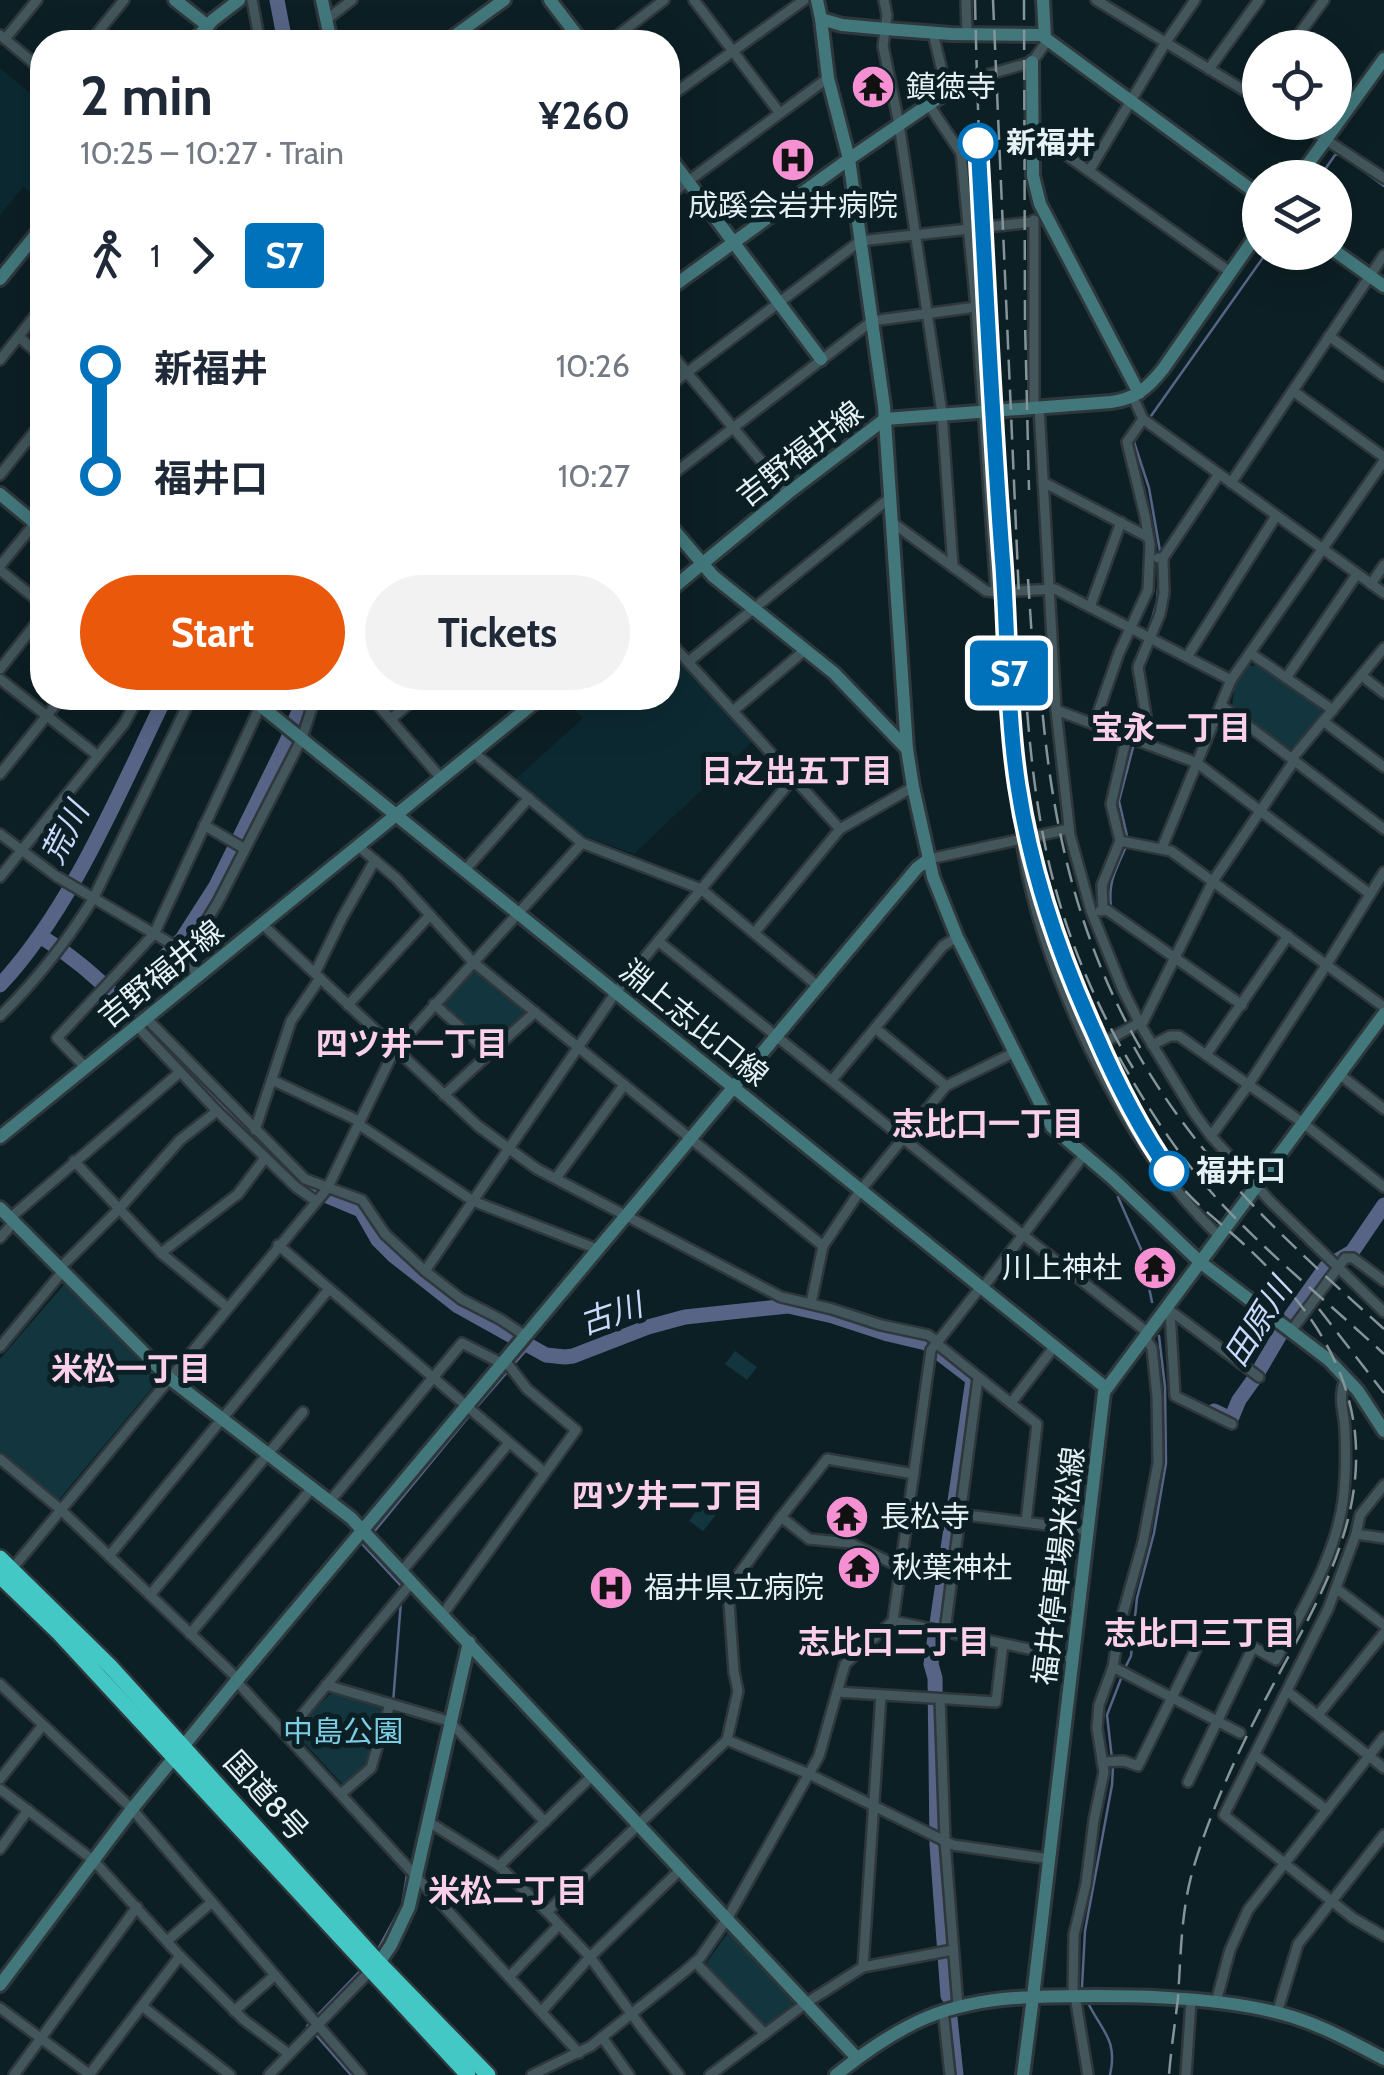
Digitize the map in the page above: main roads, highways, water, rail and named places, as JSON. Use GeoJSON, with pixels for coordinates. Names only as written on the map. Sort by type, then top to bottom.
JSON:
{"type":"FeatureCollection","features":[{"type":"Feature","properties":{"kind":"highway","name":"国道8号"},"geometry":{"type":"LineString","coordinates":[[3,1573],[110,1666],[178,1751],[468,2075]]}},
{"type":"Feature","properties":{"kind":"highway","name":"国道8号"},"geometry":{"type":"LineString","coordinates":[[374,1967],[488,2075]]}},
{"type":"Feature","properties":{"kind":"waterway","name":"荒川"},"geometry":{"type":"LineString","coordinates":[[277,0],[283,30]]}},
{"type":"Feature","properties":{"kind":"waterway"},"geometry":{"type":"LineString","coordinates":[[1332,160],[1341,154]]}},
{"type":"Feature","properties":{"kind":"waterway"},"geometry":{"type":"LineString","coordinates":[[1347,159],[1384,186]]}},
{"type":"Feature","properties":{"kind":"waterway"},"geometry":{"type":"LineString","coordinates":[[1151,416],[1254,270]]}},
{"type":"Feature","properties":{"kind":"waterway"},"geometry":{"type":"LineString","coordinates":[[1145,425],[1134,442],[1149,488],[1160,551]]}},
{"type":"Feature","properties":{"kind":"waterway"},"geometry":{"type":"LineString","coordinates":[[1149,629],[1159,576]]}},
{"type":"Feature","properties":{"kind":"waterway"},"geometry":{"type":"LineString","coordinates":[[1127,836],[1119,801],[1141,717],[1133,670],[1143,645]]}},
{"type":"Feature","properties":{"kind":"waterway","name":"荒川"},"geometry":{"type":"LineString","coordinates":[[0,985],[50,921],[72,885],[159,710]]}},
{"type":"Feature","properties":{"kind":"waterway","name":"古川"},"geometry":{"type":"LineString","coordinates":[[299,710],[216,886],[182,939],[121,1002],[304,1186],[361,1210],[378,1240],[393,1255],[458,1306],[546,1355],[573,1356],[685,1317],[788,1306],[926,1343],[973,1379],[931,1664],[935,1678],[937,1845],[948,1996]]}},
{"type":"Feature","properties":{"kind":"waterway"},"geometry":{"type":"LineString","coordinates":[[1111,907],[1111,884],[1125,849]]}},
{"type":"Feature","properties":{"kind":"waterway"},"geometry":{"type":"LineString","coordinates":[[40,936],[83,966],[121,1002]]}},
{"type":"Feature","properties":{"kind":"waterway"},"geometry":{"type":"LineString","coordinates":[[1118,1197],[1141,1249],[1152,1302]]}},
{"type":"Feature","properties":{"kind":"waterway","name":"田原川"},"geometry":{"type":"LineString","coordinates":[[1214,1411],[1231,1419],[1291,1316],[1326,1267],[1352,1252],[1384,1205]]}},
{"type":"Feature","properties":{"kind":"waterway"},"geometry":{"type":"LineString","coordinates":[[1125,1668],[1131,1656],[1137,1598],[1166,1463],[1165,1387],[1159,1336]]}},
{"type":"Feature","properties":{"kind":"waterway"},"geometry":{"type":"LineString","coordinates":[[514,1364],[529,1347]]}},
{"type":"Feature","properties":{"kind":"waterway"},"geometry":{"type":"LineString","coordinates":[[475,1409],[509,1370]]}},
{"type":"Feature","properties":{"kind":"waterway"},"geometry":{"type":"LineString","coordinates":[[373,1533],[470,1415]]}},
{"type":"Feature","properties":{"kind":"waterway"},"geometry":{"type":"LineString","coordinates":[[364,1543],[403,1588]]}},
{"type":"Feature","properties":{"kind":"waterway"},"geometry":{"type":"LineString","coordinates":[[393,1703],[401,1601]]}},
{"type":"Feature","properties":{"kind":"waterway"},"geometry":{"type":"LineString","coordinates":[[1112,1759],[1107,1715],[1122,1676]]}},
{"type":"Feature","properties":{"kind":"waterway"},"geometry":{"type":"LineString","coordinates":[[1083,1991],[1085,1931],[1113,1767]]}},
{"type":"Feature","properties":{"kind":"waterway"},"geometry":{"type":"LineString","coordinates":[[365,1779],[341,1802],[407,1875],[402,1905],[378,1949]]}},
{"type":"Feature","properties":{"kind":"waterway"},"geometry":{"type":"LineString","coordinates":[[310,2029],[307,2026],[360,1971]]}},
{"type":"Feature","properties":{"kind":"waterway"},"geometry":{"type":"LineString","coordinates":[[1088,2003],[1110,2044],[1110,2075]]}},
{"type":"Feature","properties":{"kind":"waterway","name":"古川"},"geometry":{"type":"LineString","coordinates":[[950,2018],[956,2075]]}},
{"type":"Feature","properties":{"kind":"waterway"},"geometry":{"type":"LineString","coordinates":[[316,2035],[351,2075]]}},
{"type":"Feature","properties":{"kind":"railway"},"geometry":{"type":"LineString","coordinates":[[975,0],[985,278],[1010,701],[1023,814],[1041,891],[1075,991],[1134,1117],[1180,1185],[1259,1258],[1315,1325],[1341,1376],[1355,1433],[1356,1470],[1351,1505],[1330,1573],[1234,1762],[1194,1866],[1184,1915],[1169,2075]]}},
{"type":"Feature","properties":{"kind":"railway"},"geometry":{"type":"LineString","coordinates":[[993,0],[1019,597]]}},
{"type":"Feature","properties":{"kind":"railway"},"geometry":{"type":"LineString","coordinates":[[1024,0],[1029,490]]}},
{"type":"Feature","properties":{"kind":"railway"},"geometry":{"type":"LineString","coordinates":[[1028,579],[1034,669]]}},
{"type":"Feature","properties":{"kind":"railway"},"geometry":{"type":"LineString","coordinates":[[1023,652],[1033,773],[1052,874],[1080,960],[1133,1068]]}},
{"type":"Feature","properties":{"kind":"railway"},"geometry":{"type":"LineString","coordinates":[[1038,655],[1048,761],[1067,862],[1098,960],[1145,1056]]}},
{"type":"Feature","properties":{"kind":"railway"},"geometry":{"type":"LineString","coordinates":[[1134,1047],[1187,1127],[1247,1199],[1384,1329]]}},
{"type":"Feature","properties":{"kind":"railway"},"geometry":{"type":"LineString","coordinates":[[1119,1057],[1165,1132],[1220,1202],[1384,1354]]}},
{"type":"Feature","properties":{"kind":"railway"},"geometry":{"type":"LineString","coordinates":[[1319,1309],[1384,1393]]}},
{"type":"Feature","properties":{"kind":"train","name":"S7"},"geometry":{"type":"LineString","coordinates":[[978,143],[1014,746],[1028,842],[1048,918],[1076,993],[1119,1090],[1169,1171]]}},
{"type":"Feature","properties":{"kind":"place","name":"鎮徳寺"},"geometry":{"type":"Point","coordinates":[873,87]}},
{"type":"Feature","properties":{"kind":"place","name":"新福井"},"geometry":{"type":"Point","coordinates":[978,143]}},
{"type":"Feature","properties":{"kind":"place","name":"成蹊会岩井病院"},"geometry":{"type":"Point","coordinates":[793,160]}},
{"type":"Feature","properties":{"kind":"place","name":"福井口"},"geometry":{"type":"Point","coordinates":[1169,1171]}},
{"type":"Feature","properties":{"kind":"place","name":"川上神社"},"geometry":{"type":"Point","coordinates":[1155,1268]}},
{"type":"Feature","properties":{"kind":"place","name":"長松寺"},"geometry":{"type":"Point","coordinates":[847,1517]}},
{"type":"Feature","properties":{"kind":"place","name":"秋葉神社"},"geometry":{"type":"Point","coordinates":[859,1568]}},
{"type":"Feature","properties":{"kind":"place","name":"福井県立病院"},"geometry":{"type":"Point","coordinates":[611,1588]}},
{"type":"Feature","properties":{"kind":"district","name":"宝永一丁目"},"geometry":{"type":"Point","coordinates":[1171,728]}},
{"type":"Feature","properties":{"kind":"district","name":"日之出五丁目"},"geometry":{"type":"Point","coordinates":[797,771]}},
{"type":"Feature","properties":{"kind":"district","name":"四ツ井一丁目"},"geometry":{"type":"Point","coordinates":[412,1044]}},
{"type":"Feature","properties":{"kind":"district","name":"志比口一丁目"},"geometry":{"type":"Point","coordinates":[988,1124]}},
{"type":"Feature","properties":{"kind":"district","name":"米松一丁目"},"geometry":{"type":"Point","coordinates":[131,1369]}},
{"type":"Feature","properties":{"kind":"district","name":"四ツ井二丁目"},"geometry":{"type":"Point","coordinates":[668,1496]}},
{"type":"Feature","properties":{"kind":"district","name":"志比口三丁目"},"geometry":{"type":"Point","coordinates":[1200,1633]}},
{"type":"Feature","properties":{"kind":"district","name":"志比口二丁目"},"geometry":{"type":"Point","coordinates":[894,1642]}},
{"type":"Feature","properties":{"kind":"district","name":"米松二丁目"},"geometry":{"type":"Point","coordinates":[508,1891]}},
{"type":"Feature","properties":{"kind":"park label","name":"中島公園"},"geometry":{"type":"Point","coordinates":[343,1732]}}]}
